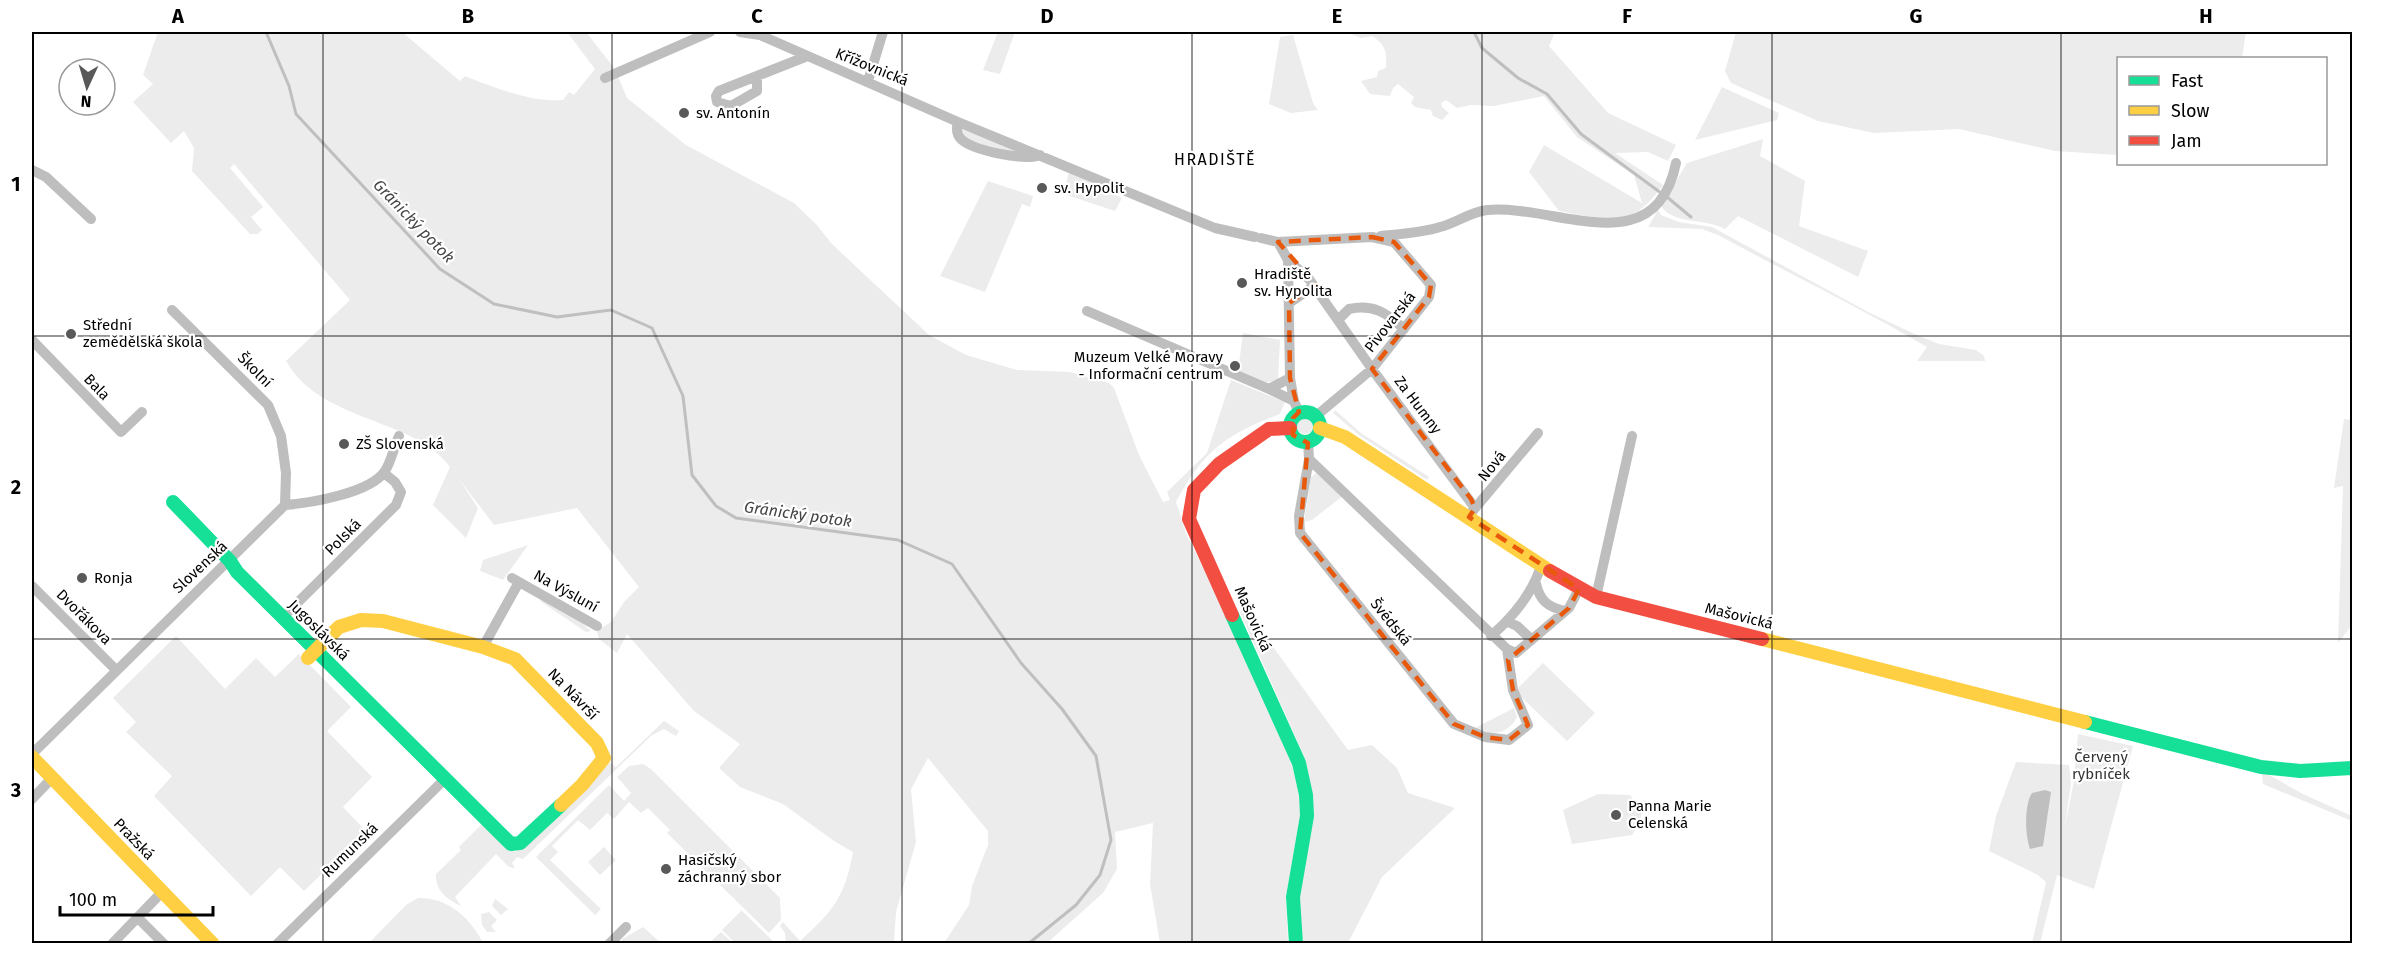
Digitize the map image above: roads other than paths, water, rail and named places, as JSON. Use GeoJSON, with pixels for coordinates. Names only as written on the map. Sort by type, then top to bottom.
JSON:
{"type":"FeatureCollection","features":[{"type":"Feature","properties":{"kind":"street"},"geometry":{"type":"LineString","coordinates":[[605,78],[710,32]]}},
{"type":"Feature","properties":{"kind":"street","name":"Křížovnická"},"geometry":{"type":"LineString","coordinates":[[740,32],[760,35],[805,57],[868,81],[958,122],[1041,154],[1215,228],[1278,242]]}},
{"type":"Feature","properties":{"kind":"street"},"geometry":{"type":"LineString","coordinates":[[868,81],[883,32]]}},
{"type":"Feature","properties":{"kind":"street"},"geometry":{"type":"LineString","coordinates":[[757,75],[805,57]]}},
{"type":"Feature","properties":{"kind":"street","name":"Křížovnická"},"geometry":{"type":"LineString","coordinates":[[958,122],[958,135],[969,144],[1016,156],[1030,157],[1041,154]]}},
{"type":"Feature","properties":{"kind":"street"},"geometry":{"type":"LineString","coordinates":[[1372,237],[1439,228],[1475,212],[1489,210],[1545,213],[1615,224],[1636,220],[1657,205],[1668,191],[1676,163]]}},
{"type":"Feature","properties":{"kind":"street"},"geometry":{"type":"LineString","coordinates":[[32,170],[46,177],[92,219]]}},
{"type":"Feature","properties":{"kind":"street","name":"Pivovarská"},"geometry":{"type":"LineString","coordinates":[[1278,242],[1372,237],[1394,242],[1431,285],[1428,297],[1372,369],[1318,422]]}},
{"type":"Feature","properties":{"kind":"street"},"geometry":{"type":"LineString","coordinates":[[1278,242],[1288,260],[1290,378],[1297,407],[1290,428],[1294,437],[1308,442],[1317,437],[1318,422]]}},
{"type":"Feature","properties":{"kind":"street","name":"Za Humny"},"geometry":{"type":"LineString","coordinates":[[1288,260],[1314,286],[1472,512]]}},
{"type":"Feature","properties":{"kind":"street"},"geometry":{"type":"LineString","coordinates":[[1289,303],[1314,286]]}},
{"type":"Feature","properties":{"kind":"street"},"geometry":{"type":"LineString","coordinates":[[1338,320],[1348,309],[1374,308],[1385,312],[1404,329]]}},
{"type":"Feature","properties":{"kind":"street","name":"Školní"},"geometry":{"type":"LineString","coordinates":[[172,310],[268,405],[281,436],[286,473],[285,506]]}},
{"type":"Feature","properties":{"kind":"street"},"geometry":{"type":"LineString","coordinates":[[1087,310],[1269,389],[1297,407]]}},
{"type":"Feature","properties":{"kind":"street","name":"Bala"},"geometry":{"type":"LineString","coordinates":[[32,340],[121,432],[142,412]]}},
{"type":"Feature","properties":{"kind":"street"},"geometry":{"type":"LineString","coordinates":[[1269,389],[1290,378]]}},
{"type":"Feature","properties":{"kind":"street","name":"Mašovická"},"geometry":{"type":"LineString","coordinates":[[1297,407],[1308,412],[1318,422],[1472,512],[1541,566],[1596,597],[2261,767],[2300,771],[2352,768]]}},
{"type":"Feature","properties":{"kind":"street","name":"Mašovická"},"geometry":{"type":"LineString","coordinates":[[1290,428],[1269,429],[1213,470],[1194,490],[1189,519],[1299,763],[1306,795],[1306,816],[1292,915],[1296,944]]}},
{"type":"Feature","properties":{"kind":"street","name":"Nová"},"geometry":{"type":"LineString","coordinates":[[1472,512],[1538,433]]}},
{"type":"Feature","properties":{"kind":"street"},"geometry":{"type":"LineString","coordinates":[[285,506],[354,491],[384,473],[399,436]]}},
{"type":"Feature","properties":{"kind":"street"},"geometry":{"type":"LineString","coordinates":[[1596,597],[1632,436]]}},
{"type":"Feature","properties":{"kind":"street"},"geometry":{"type":"LineString","coordinates":[[1308,442],[1309,459],[1507,649],[1516,653],[1565,611],[1579,589]]}},
{"type":"Feature","properties":{"kind":"street","name":"Švédská"},"geometry":{"type":"LineString","coordinates":[[1309,459],[1299,516],[1300,533],[1454,724],[1485,737],[1509,740],[1528,725],[1512,690],[1507,649]]}},
{"type":"Feature","properties":{"kind":"street","name":"Polská"},"geometry":{"type":"LineString","coordinates":[[283,618],[396,505],[401,492],[384,473]]}},
{"type":"Feature","properties":{"kind":"street","name":"Jugoslávská"},"geometry":{"type":"LineString","coordinates":[[173,502],[283,618],[312,654],[445,779]]}},
{"type":"Feature","properties":{"kind":"street","name":"Slovenská"},"geometry":{"type":"LineString","coordinates":[[32,755],[115,669],[285,506]]}},
{"type":"Feature","properties":{"kind":"street"},"geometry":{"type":"LineString","coordinates":[[1491,636],[1508,622],[1536,584],[1541,566]]}},
{"type":"Feature","properties":{"kind":"street","name":"Na Výsluní"},"geometry":{"type":"LineString","coordinates":[[483,647],[516,580],[597,626]]}},
{"type":"Feature","properties":{"kind":"street"},"geometry":{"type":"LineString","coordinates":[[1536,584],[1539,596],[1550,608],[1565,611]]}},
{"type":"Feature","properties":{"kind":"street","name":"Dvořákova"},"geometry":{"type":"LineString","coordinates":[[32,586],[115,669]]}},
{"type":"Feature","properties":{"kind":"street","name":"Na Návrší"},"geometry":{"type":"LineString","coordinates":[[312,654],[339,627],[361,620],[383,621],[483,647],[515,659],[597,743],[604,758],[582,785],[516,846],[511,844],[445,779]]}},
{"type":"Feature","properties":{"kind":"street"},"geometry":{"type":"LineString","coordinates":[[1508,622],[1517,626],[1531,639]]}},
{"type":"Feature","properties":{"kind":"street","name":"Pražská"},"geometry":{"type":"LineString","coordinates":[[32,755],[213,944]]}},
{"type":"Feature","properties":{"kind":"street"},"geometry":{"type":"LineString","coordinates":[[32,799],[52,778]]}},
{"type":"Feature","properties":{"kind":"street","name":"Rumunská"},"geometry":{"type":"LineString","coordinates":[[277,944],[445,779]]}},
{"type":"Feature","properties":{"kind":"street"},"geometry":{"type":"LineString","coordinates":[[112,944],[162,892]]}},
{"type":"Feature","properties":{"kind":"street"},"geometry":{"type":"LineString","coordinates":[[138,918],[164,944]]}},
{"type":"Feature","properties":{"kind":"street"},"geometry":{"type":"LineString","coordinates":[[609,944],[626,927]]}},
{"type":"Feature","properties":{"kind":"waterway","name":"Gránický potok"},"geometry":{"type":"LineString","coordinates":[[266,32],[289,86],[296,114],[440,269],[494,304],[557,317],[611,310],[652,328],[683,396],[692,475],[716,506],[736,518],[898,540],[952,564],[1021,663],[1062,709],[1096,756],[1111,840],[1100,875],[1076,905],[1028,944]]}},
{"type":"Feature","properties":{"kind":"waterway"},"geometry":{"type":"LineString","coordinates":[[1474,32],[1482,48],[1518,78],[1547,94],[1581,134],[1661,193]]}},
{"type":"Feature","properties":{"kind":"waterway"},"geometry":{"type":"LineString","coordinates":[[1667,197],[1691,217]]}},
{"type":"Feature","properties":{"kind":"place","name":"sv. Antonín"},"geometry":{"type":"Point","coordinates":[684,113]}},
{"type":"Feature","properties":{"kind":"place","name":"sv. Hypolit"},"geometry":{"type":"Point","coordinates":[1042,188]}},
{"type":"Feature","properties":{"kind":"place","name":"Hradiště sv. Hypolita"},"geometry":{"type":"Point","coordinates":[1242,283]}},
{"type":"Feature","properties":{"kind":"place","name":"Střední zemědělská škola"},"geometry":{"type":"Point","coordinates":[71,334]}},
{"type":"Feature","properties":{"kind":"place","name":"Muzeum Velké Moravy - Informační centrum"},"geometry":{"type":"Point","coordinates":[1235,366]}},
{"type":"Feature","properties":{"kind":"place","name":"ZŠ Slovenská"},"geometry":{"type":"Point","coordinates":[344,444]}},
{"type":"Feature","properties":{"kind":"place","name":"Ronja"},"geometry":{"type":"Point","coordinates":[82,578]}},
{"type":"Feature","properties":{"kind":"place","name":"Panna Marie Celenská"},"geometry":{"type":"Point","coordinates":[1616,815]}},
{"type":"Feature","properties":{"kind":"place","name":"Hasičský záchranný sbor"},"geometry":{"type":"Point","coordinates":[666,869]}},
{"type":"Feature","properties":{"kind":"district","name":"HRADIŠTĚ"},"geometry":{"type":"Point","coordinates":[1215,159]}},
{"type":"Feature","properties":{"kind":"park label","name":"Červený rybníček"},"geometry":{"type":"Point","coordinates":[2101,766]}}]}
